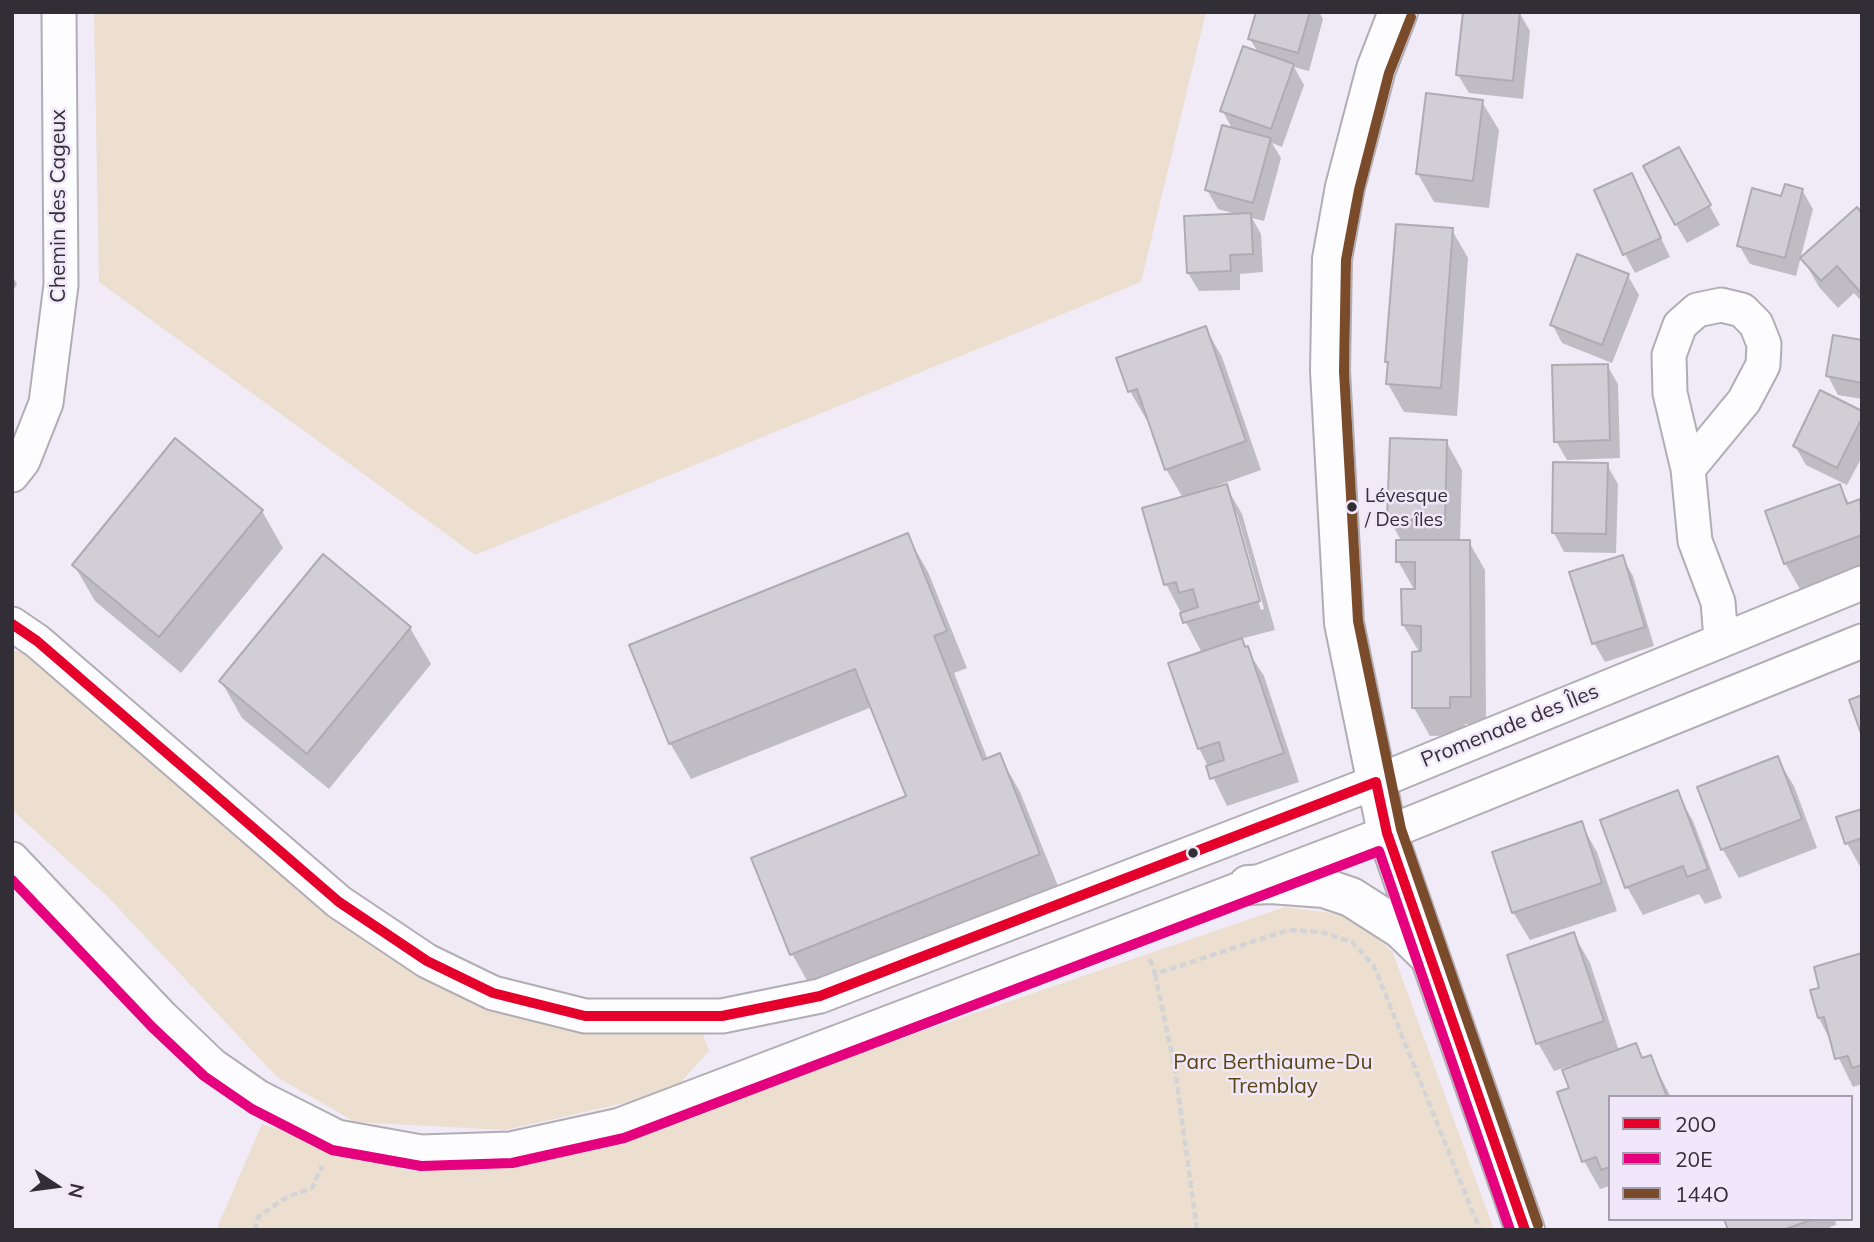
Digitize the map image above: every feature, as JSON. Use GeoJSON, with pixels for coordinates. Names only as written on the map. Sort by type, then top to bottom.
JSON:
{"type":"FeatureCollection","features":[{"type":"Feature","properties":{"kind":"street","name":"Chemin des Cageux"},"geometry":{"type":"LineString","coordinates":[[12,475],[23,461],[46,404],[61,285],[59,12]]}},
{"type":"Feature","properties":{"kind":"street"},"geometry":{"type":"LineString","coordinates":[[1398,12],[1376,69],[1345,187],[1332,259],[1330,371],[1344,623],[1387,833],[1525,1230]]}},
{"type":"Feature","properties":{"kind":"street"},"geometry":{"type":"LineString","coordinates":[[1688,469],[1695,541],[1718,602],[1721,639]]}},
{"type":"Feature","properties":{"kind":"street","name":"Promenade des Îles"},"geometry":{"type":"LineString","coordinates":[[12,624],[37,641],[339,902],[427,961],[493,993],[585,1016],[722,1016],[820,996],[1376,782],[1862,583]]}},
{"type":"Feature","properties":{"kind":"street"},"geometry":{"type":"LineString","coordinates":[[12,859],[162,1017],[212,1065],[258,1097],[337,1137],[421,1152],[510,1149],[620,1125],[1387,833],[1862,641]]}},
{"type":"Feature","properties":{"kind":"street"},"geometry":{"type":"LineString","coordinates":[[1248,885],[1324,888],[1351,897],[1401,929],[1429,955]]}},
{"type":"Feature","properties":{"kind":"path"},"geometry":{"type":"LineString","coordinates":[[1138,927],[1156,974],[1175,1069],[1197,1230]]}},
{"type":"Feature","properties":{"kind":"path"},"geometry":{"type":"LineString","coordinates":[[1156,974],[1288,930],[1321,932],[1352,942],[1374,966],[1480,1230]]}},
{"type":"Feature","properties":{"kind":"path"},"geometry":{"type":"LineString","coordinates":[[254,1230],[259,1216],[287,1198],[312,1188],[337,1137]]}},
{"type":"Feature","properties":{"kind":"green space"},"geometry":{"type":"Polygon","coordinates":[[[94,12],[1206,12],[1141,282],[475,555],[99,282],[94,12]]]}},
{"type":"Feature","properties":{"kind":"green space"},"geometry":{"type":"Polygon","coordinates":[[[12,651],[26,652],[477,1000],[701,1029],[709,1051],[672,1092],[505,1130],[355,1122],[277,1077],[107,896],[12,810],[12,651]]]}},
{"type":"Feature","properties":{"kind":"green space","name":"Parc Berthiaume-Du Tremblay"},"geometry":{"type":"Polygon","coordinates":[[[1285,907],[1345,915],[1376,936],[1393,953],[1494,1230],[216,1230],[262,1124],[409,1171],[566,1153],[1285,907]]]}},
{"type":"Feature","properties":{"kind":"building"},"geometry":{"type":"Polygon","coordinates":[[[1256,12],[1310,12],[1298,53],[1248,39],[1256,12]]]}},
{"type":"Feature","properties":{"kind":"building"},"geometry":{"type":"Polygon","coordinates":[[[1463,12],[1520,12],[1513,81],[1456,75],[1463,12]]]}},
{"type":"Feature","properties":{"kind":"building"},"geometry":{"type":"Polygon","coordinates":[[[1243,46],[1294,64],[1271,129],[1220,111],[1243,46]]]}},
{"type":"Feature","properties":{"kind":"building"},"geometry":{"type":"Polygon","coordinates":[[[1426,93],[1483,100],[1473,181],[1416,174],[1426,93]]]}},
{"type":"Feature","properties":{"kind":"building"},"geometry":{"type":"Polygon","coordinates":[[[1222,125],[1271,138],[1253,203],[1205,190],[1222,125]]]}},
{"type":"Feature","properties":{"kind":"building"},"geometry":{"type":"Polygon","coordinates":[[[1679,147],[1711,205],[1675,225],[1643,166],[1679,147]]]}},
{"type":"Feature","properties":{"kind":"building"},"geometry":{"type":"Polygon","coordinates":[[[1632,173],[1661,238],[1623,255],[1594,190],[1632,173]]]}},
{"type":"Feature","properties":{"kind":"building"},"geometry":{"type":"Polygon","coordinates":[[[1785,184],[1803,189],[1785,258],[1737,246],[1752,188],[1781,196],[1785,184]]]}},
{"type":"Feature","properties":{"kind":"building"},"geometry":{"type":"Polygon","coordinates":[[[1857,207],[1862,213],[1862,294],[1837,266],[1821,281],[1800,258],[1857,207]]]}},
{"type":"Feature","properties":{"kind":"building"},"geometry":{"type":"Polygon","coordinates":[[[1251,213],[1253,254],[1230,255],[1231,271],[1187,273],[1184,216],[1251,213]]]}},
{"type":"Feature","properties":{"kind":"building"},"geometry":{"type":"Polygon","coordinates":[[[1396,224],[1453,228],[1441,388],[1386,384],[1388,362],[1385,362],[1396,224]]]}},
{"type":"Feature","properties":{"kind":"building"},"geometry":{"type":"Polygon","coordinates":[[[1577,254],[1629,274],[1602,345],[1550,325],[1577,254]]]}},
{"type":"Feature","properties":{"kind":"building"},"geometry":{"type":"Polygon","coordinates":[[[1206,326],[1246,441],[1165,470],[1137,389],[1128,392],[1116,358],[1206,326]]]}},
{"type":"Feature","properties":{"kind":"building"},"geometry":{"type":"Polygon","coordinates":[[[1833,335],[1862,340],[1862,383],[1826,376],[1833,335]]]}},
{"type":"Feature","properties":{"kind":"building"},"geometry":{"type":"Polygon","coordinates":[[[1608,364],[1610,440],[1554,442],[1552,365],[1608,364]]]}},
{"type":"Feature","properties":{"kind":"building"},"geometry":{"type":"Polygon","coordinates":[[[1820,390],[1862,411],[1862,418],[1837,468],[1793,446],[1820,390]]]}},
{"type":"Feature","properties":{"kind":"building"},"geometry":{"type":"Polygon","coordinates":[[[175,438],[263,510],[159,637],[72,565],[175,438]]]}},
{"type":"Feature","properties":{"kind":"building"},"geometry":{"type":"Polygon","coordinates":[[[1390,438],[1447,440],[1445,521],[1387,519],[1390,438]]]}},
{"type":"Feature","properties":{"kind":"building"},"geometry":{"type":"Polygon","coordinates":[[[1553,462],[1608,463],[1606,534],[1552,533],[1553,462]]]}},
{"type":"Feature","properties":{"kind":"building"},"geometry":{"type":"Polygon","coordinates":[[[1227,484],[1260,601],[1183,623],[1180,613],[1198,607],[1193,589],[1179,593],[1176,582],[1164,585],[1142,508],[1227,484]]]}},
{"type":"Feature","properties":{"kind":"building"},"geometry":{"type":"Polygon","coordinates":[[[1840,484],[1847,504],[1860,499],[1862,535],[1784,564],[1765,511],[1840,484]]]}},
{"type":"Feature","properties":{"kind":"building"},"geometry":{"type":"Polygon","coordinates":[[[908,533],[947,631],[934,636],[983,760],[1000,753],[1040,854],[790,955],[751,858],[906,796],[855,669],[669,744],[629,645],[908,533]]]}},
{"type":"Feature","properties":{"kind":"building"},"geometry":{"type":"Polygon","coordinates":[[[1396,540],[1470,540],[1471,697],[1450,697],[1450,708],[1412,708],[1412,652],[1421,651],[1421,626],[1402,625],[1401,589],[1415,589],[1415,562],[1396,562],[1396,540]]]}},
{"type":"Feature","properties":{"kind":"building"},"geometry":{"type":"Polygon","coordinates":[[[323,554],[411,627],[307,754],[219,681],[323,554]]]}},
{"type":"Feature","properties":{"kind":"building"},"geometry":{"type":"Polygon","coordinates":[[[1623,555],[1645,627],[1592,644],[1569,572],[1623,555]]]}},
{"type":"Feature","properties":{"kind":"building"},"geometry":{"type":"Polygon","coordinates":[[[1242,638],[1245,647],[1248,646],[1284,753],[1210,779],[1206,766],[1224,760],[1219,742],[1198,749],[1168,663],[1242,638]]]}},
{"type":"Feature","properties":{"kind":"building"},"geometry":{"type":"Polygon","coordinates":[[[1862,695],[1862,736],[1849,700],[1862,695]]]}},
{"type":"Feature","properties":{"kind":"building"},"geometry":{"type":"Polygon","coordinates":[[[1778,756],[1802,819],[1721,850],[1697,787],[1778,756]]]}},
{"type":"Feature","properties":{"kind":"building"},"geometry":{"type":"Polygon","coordinates":[[[1678,790],[1708,869],[1687,877],[1683,866],[1625,888],[1600,820],[1678,790]]]}},
{"type":"Feature","properties":{"kind":"building"},"geometry":{"type":"Polygon","coordinates":[[[1862,809],[1862,838],[1845,844],[1836,817],[1862,809]]]}},
{"type":"Feature","properties":{"kind":"building"},"geometry":{"type":"Polygon","coordinates":[[[1582,821],[1602,883],[1512,913],[1492,852],[1582,821]]]}},
{"type":"Feature","properties":{"kind":"building"},"geometry":{"type":"Polygon","coordinates":[[[1574,932],[1604,1021],[1536,1044],[1507,955],[1574,932]]]}},
{"type":"Feature","properties":{"kind":"building"},"geometry":{"type":"Polygon","coordinates":[[[1862,953],[1862,1065],[1852,1068],[1848,1056],[1835,1059],[1824,1017],[1818,1018],[1810,990],[1819,988],[1814,967],[1862,953]]]}},
{"type":"Feature","properties":{"kind":"building"},"geometry":{"type":"Polygon","coordinates":[[[1636,1043],[1642,1058],[1651,1055],[1666,1095],[1608,1095],[1608,1168],[1601,1170],[1596,1157],[1582,1162],[1557,1092],[1569,1088],[1562,1070],[1636,1043]]]}},
{"type":"Feature","properties":{"kind":"building"},"geometry":{"type":"Polygon","coordinates":[[[1725,1221],[1808,1221],[1783,1230],[1728,1230],[1725,1221]]]}},
{"type":"Feature","properties":{"kind":"transit line","name":"144O"},"geometry":{"type":"LineString","coordinates":[[1411,17],[1389,73],[1359,190],[1346,260],[1344,371],[1358,621],[1401,829],[1538,1225]]}},
{"type":"Feature","properties":{"kind":"transit line","name":"20O"},"geometry":{"type":"LineString","coordinates":[[12,624],[37,641],[339,902],[427,961],[493,993],[585,1016],[722,1016],[820,996],[1376,782],[1387,833],[1525,1230]]}},
{"type":"Feature","properties":{"kind":"transit line","name":"20E"},"geometry":{"type":"LineString","coordinates":[[12,880],[152,1027],[204,1076],[252,1109],[332,1150],[421,1166],[512,1163],[624,1138],[1379,851],[1510,1230]]}},
{"type":"Feature","properties":{"kind":"place","name":"Lévesque / Des îles"},"geometry":{"type":"Point","coordinates":[1352,507]}}]}
